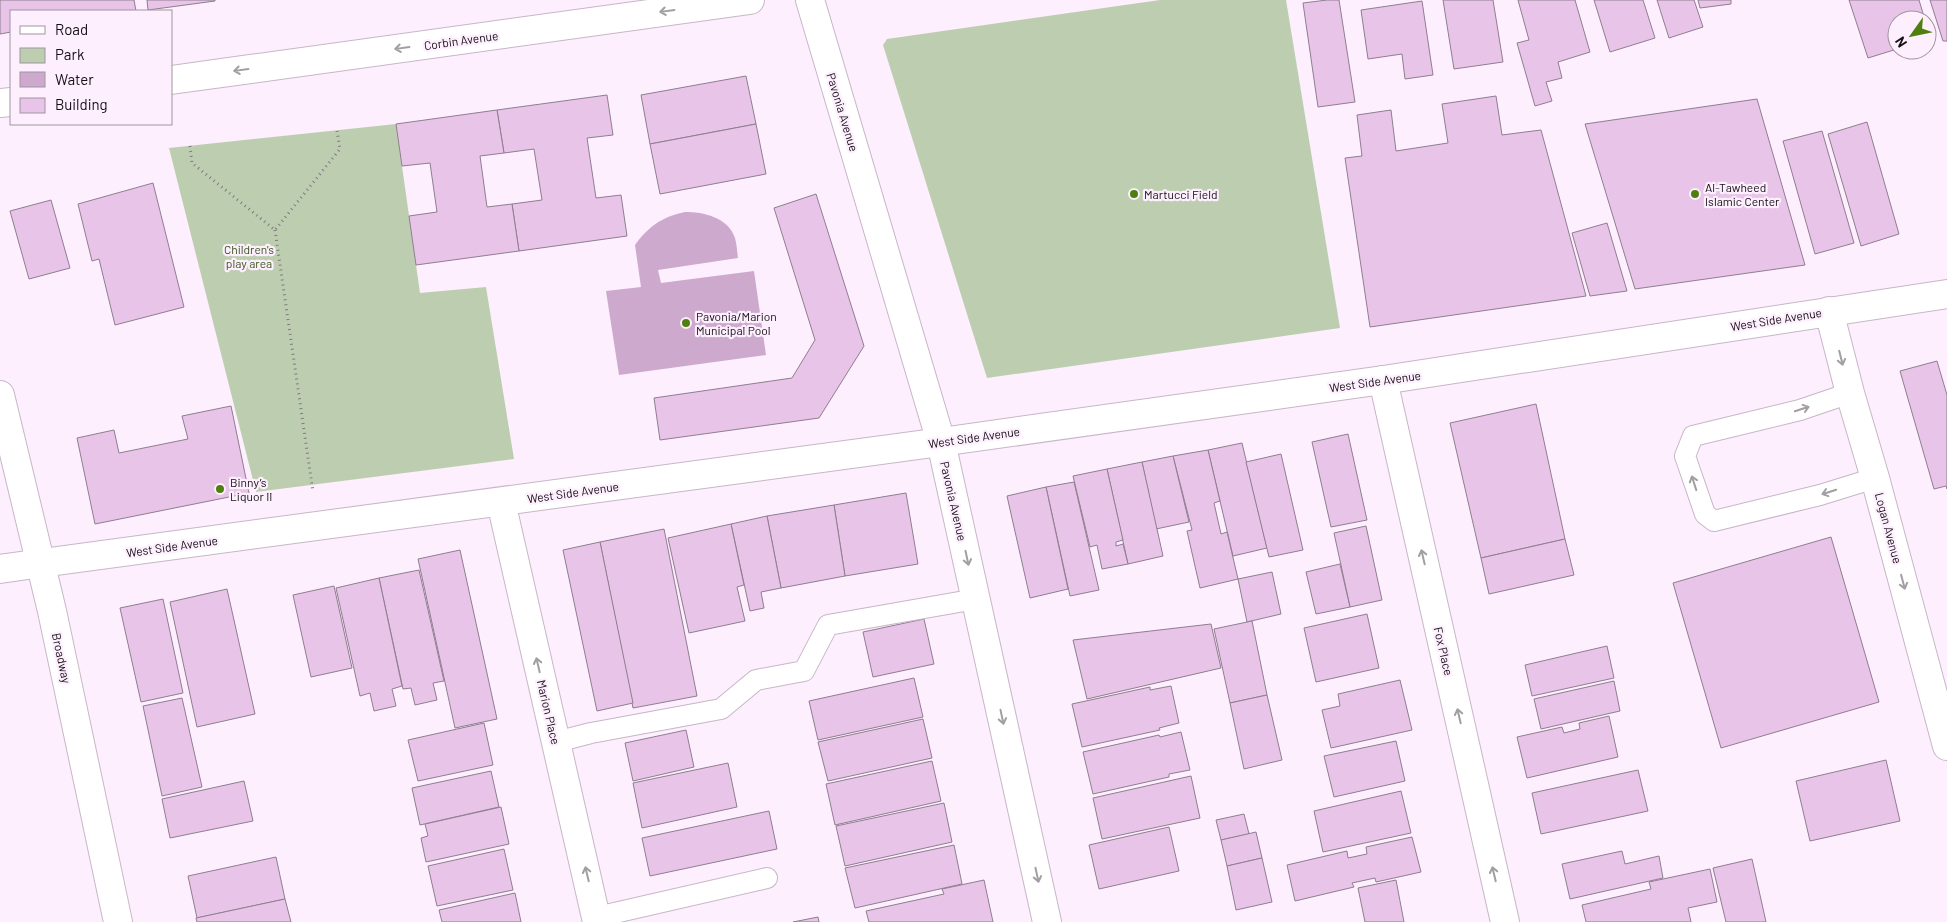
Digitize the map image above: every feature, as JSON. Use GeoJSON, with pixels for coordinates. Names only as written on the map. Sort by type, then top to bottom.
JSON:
{"type":"FeatureCollection","features":[{"type":"Feature","properties":{"kind":"street","name":"Corbin Avenue"},"geometry":{"type":"LineString","coordinates":[[172,80],[750,0]]}},
{"type":"Feature","properties":{"kind":"street","name":"Pavonia Avenue"},"geometry":{"type":"LineString","coordinates":[[810,0],[941,442],[1047,922]]}},
{"type":"Feature","properties":{"kind":"street","name":"West Side Avenue"},"geometry":{"type":"LineString","coordinates":[[0,569],[941,442],[1383,380],[1947,294]]}},
{"type":"Feature","properties":{"kind":"street","name":"Logan Avenue"},"geometry":{"type":"LineString","coordinates":[[1829,311],[1947,746]]}},
{"type":"Feature","properties":{"kind":"street","name":"Fox Place"},"geometry":{"type":"LineString","coordinates":[[1383,380],[1505,922]]}},
{"type":"Feature","properties":{"kind":"street","name":"Broadway"},"geometry":{"type":"LineString","coordinates":[[0,395],[42,564],[118,922]]}},
{"type":"Feature","properties":{"kind":"street","name":"Marion Place"},"geometry":{"type":"LineString","coordinates":[[501,502],[597,920]]}},
{"type":"Feature","properties":{"kind":"lane"},"geometry":{"type":"LineString","coordinates":[[1850,393],[1800,410],[1693,436],[1685,456],[1704,514],[1714,521],[1820,495],[1875,478]]}},
{"type":"Feature","properties":{"kind":"lane"},"geometry":{"type":"LineString","coordinates":[[556,742],[591,733],[721,709],[756,680],[804,671],[828,625],[976,599]]}},
{"type":"Feature","properties":{"kind":"lane"},"geometry":{"type":"LineString","coordinates":[[597,920],[767,878]]}},
{"type":"Feature","properties":{"kind":"path"},"geometry":{"type":"LineString","coordinates":[[275,230],[340,149],[338,131]]}},
{"type":"Feature","properties":{"kind":"path"},"geometry":{"type":"LineString","coordinates":[[190,146],[192,163],[275,230],[313,492]]}},
{"type":"Feature","properties":{"kind":"green space","name":"Martucci Field"},"geometry":{"type":"Polygon","coordinates":[[[1160,0],[1286,0],[1340,328],[987,378],[883,45],[887,39],[1160,0]]]}},
{"type":"Feature","properties":{"kind":"green space","name":"Children's play area"},"geometry":{"type":"Polygon","coordinates":[[[396,124],[420,293],[486,287],[514,459],[256,492],[169,148],[396,124]]]}},
{"type":"Feature","properties":{"kind":"water","name":"Pavonia/Marion Municipal Pool"},"geometry":{"type":"Polygon","coordinates":[[[685,212],[714,217],[727,225],[735,238],[738,258],[658,270],[661,283],[754,271],[766,355],[619,375],[606,291],[641,287],[635,245],[657,223],[685,212]]]}},
{"type":"Feature","properties":{"kind":"building"},"geometry":{"type":"Polygon","coordinates":[[[0,0],[134,0],[136,10],[10,10],[10,32],[0,34],[0,0]]]}},
{"type":"Feature","properties":{"kind":"building"},"geometry":{"type":"Polygon","coordinates":[[[147,0],[215,0],[215,1],[148,10],[147,0]]]}},
{"type":"Feature","properties":{"kind":"building"},"geometry":{"type":"Polygon","coordinates":[[[1339,0],[1355,102],[1318,107],[1303,3],[1339,0]]]}},
{"type":"Feature","properties":{"kind":"building"},"geometry":{"type":"Polygon","coordinates":[[[1443,0],[1493,0],[1503,62],[1454,69],[1443,0]]]}},
{"type":"Feature","properties":{"kind":"building"},"geometry":{"type":"Polygon","coordinates":[[[1518,0],[1575,0],[1590,52],[1558,62],[1562,78],[1546,82],[1552,101],[1535,106],[1517,43],[1529,40],[1518,0]]]}},
{"type":"Feature","properties":{"kind":"building"},"geometry":{"type":"Polygon","coordinates":[[[1594,0],[1643,0],[1655,38],[1610,52],[1594,0]]]}},
{"type":"Feature","properties":{"kind":"building"},"geometry":{"type":"Polygon","coordinates":[[[1657,0],[1694,0],[1703,27],[1669,38],[1657,0]]]}},
{"type":"Feature","properties":{"kind":"building"},"geometry":{"type":"Polygon","coordinates":[[[1698,0],[1731,0],[1731,4],[1700,8],[1698,0]]]}},
{"type":"Feature","properties":{"kind":"building"},"geometry":{"type":"Polygon","coordinates":[[[1849,0],[1919,0],[1922,10],[1887,10],[1887,52],[1868,58],[1849,0]]]}},
{"type":"Feature","properties":{"kind":"building"},"geometry":{"type":"Polygon","coordinates":[[[1930,0],[1947,0],[1947,41],[1943,41],[1937,22],[1937,10],[1933,10],[1930,0]]]}},
{"type":"Feature","properties":{"kind":"building"},"geometry":{"type":"Polygon","coordinates":[[[1422,1],[1433,75],[1405,79],[1402,54],[1368,59],[1361,10],[1422,1]]]}},
{"type":"Feature","properties":{"kind":"building"},"geometry":{"type":"Polygon","coordinates":[[[746,76],[756,124],[650,144],[641,95],[746,76]]]}},
{"type":"Feature","properties":{"kind":"building"},"geometry":{"type":"Polygon","coordinates":[[[607,95],[613,135],[587,138],[596,198],[621,195],[627,236],[519,251],[512,204],[542,200],[534,149],[504,153],[497,110],[607,95]]]}},
{"type":"Feature","properties":{"kind":"building"},"geometry":{"type":"Polygon","coordinates":[[[1496,96],[1502,135],[1541,130],[1586,296],[1370,327],[1345,158],[1362,156],[1357,115],[1391,110],[1396,151],[1448,143],[1442,104],[1496,96]]]}},
{"type":"Feature","properties":{"kind":"building","name":"Al-Tawheed Islamic Center"},"geometry":{"type":"Polygon","coordinates":[[[1757,99],[1805,265],[1635,289],[1585,124],[1757,99]]]}},
{"type":"Feature","properties":{"kind":"building"},"geometry":{"type":"Polygon","coordinates":[[[497,110],[504,153],[480,156],[487,207],[512,204],[519,251],[416,265],[409,216],[437,212],[430,163],[402,166],[396,124],[497,110]]]}},
{"type":"Feature","properties":{"kind":"building"},"geometry":{"type":"Polygon","coordinates":[[[1867,122],[1899,234],[1861,246],[1828,134],[1867,122]]]}},
{"type":"Feature","properties":{"kind":"building"},"geometry":{"type":"Polygon","coordinates":[[[756,124],[766,174],[660,194],[650,144],[756,124]]]}},
{"type":"Feature","properties":{"kind":"building"},"geometry":{"type":"Polygon","coordinates":[[[1822,131],[1854,243],[1815,254],[1783,141],[1822,131]]]}},
{"type":"Feature","properties":{"kind":"building"},"geometry":{"type":"Polygon","coordinates":[[[153,183],[184,307],[115,325],[99,259],[92,261],[78,204],[153,183]]]}},
{"type":"Feature","properties":{"kind":"building","name":"Pavonia/Marion Municipal Pool"},"geometry":{"type":"Polygon","coordinates":[[[816,194],[864,346],[819,418],[660,440],[654,398],[792,378],[815,340],[774,208],[816,194]]]}},
{"type":"Feature","properties":{"kind":"building"},"geometry":{"type":"Polygon","coordinates":[[[51,200],[70,268],[29,279],[10,211],[51,200]]]}},
{"type":"Feature","properties":{"kind":"building"},"geometry":{"type":"Polygon","coordinates":[[[1607,223],[1627,291],[1590,296],[1572,233],[1607,223]]]}},
{"type":"Feature","properties":{"kind":"building"},"geometry":{"type":"Polygon","coordinates":[[[1937,361],[1947,395],[1947,489],[1946,486],[1934,489],[1900,371],[1937,361]]]}},
{"type":"Feature","properties":{"kind":"building"},"geometry":{"type":"Polygon","coordinates":[[[1536,404],[1565,539],[1481,558],[1450,423],[1536,404]]]}},
{"type":"Feature","properties":{"kind":"building"},"geometry":{"type":"Polygon","coordinates":[[[231,406],[249,493],[95,524],[77,438],[114,430],[119,453],[188,439],[182,416],[231,406]]]}},
{"type":"Feature","properties":{"kind":"building"},"geometry":{"type":"Polygon","coordinates":[[[1348,434],[1367,520],[1331,527],[1312,442],[1348,434]]]}},
{"type":"Feature","properties":{"kind":"building"},"geometry":{"type":"Polygon","coordinates":[[[1242,443],[1267,548],[1233,556],[1208,450],[1242,443]]]}},
{"type":"Feature","properties":{"kind":"building"},"geometry":{"type":"Polygon","coordinates":[[[1208,450],[1220,501],[1214,503],[1221,534],[1227,532],[1238,579],[1200,588],[1187,531],[1192,530],[1173,456],[1208,450]]]}},
{"type":"Feature","properties":{"kind":"building"},"geometry":{"type":"Polygon","coordinates":[[[1281,454],[1303,550],[1269,557],[1246,462],[1281,454]]]}},
{"type":"Feature","properties":{"kind":"building"},"geometry":{"type":"Polygon","coordinates":[[[1173,456],[1189,522],[1156,529],[1142,462],[1173,456]]]}},
{"type":"Feature","properties":{"kind":"building"},"geometry":{"type":"Polygon","coordinates":[[[1142,462],[1163,556],[1128,564],[1107,469],[1142,462]]]}},
{"type":"Feature","properties":{"kind":"building"},"geometry":{"type":"Polygon","coordinates":[[[1107,469],[1123,540],[1116,542],[1116,546],[1123,544],[1128,564],[1102,569],[1097,545],[1090,547],[1073,476],[1107,469]]]}},
{"type":"Feature","properties":{"kind":"building"},"geometry":{"type":"Polygon","coordinates":[[[1074,482],[1099,590],[1070,596],[1046,487],[1074,482]]]}},
{"type":"Feature","properties":{"kind":"building"},"geometry":{"type":"Polygon","coordinates":[[[1046,487],[1068,589],[1030,598],[1007,496],[1046,487]]]}},
{"type":"Feature","properties":{"kind":"building"},"geometry":{"type":"Polygon","coordinates":[[[906,493],[918,564],[845,576],[834,505],[906,493]]]}},
{"type":"Feature","properties":{"kind":"building"},"geometry":{"type":"Polygon","coordinates":[[[834,505],[845,576],[781,588],[767,516],[834,505]]]}},
{"type":"Feature","properties":{"kind":"building"},"geometry":{"type":"Polygon","coordinates":[[[767,516],[781,588],[761,592],[764,608],[750,611],[731,524],[767,516]]]}},
{"type":"Feature","properties":{"kind":"building"},"geometry":{"type":"Polygon","coordinates":[[[731,524],[744,585],[737,587],[745,621],[689,633],[668,538],[731,524]]]}},
{"type":"Feature","properties":{"kind":"building"},"geometry":{"type":"Polygon","coordinates":[[[1366,526],[1382,600],[1350,607],[1334,533],[1366,526]]]}},
{"type":"Feature","properties":{"kind":"building"},"geometry":{"type":"Polygon","coordinates":[[[664,529],[697,696],[633,708],[600,542],[664,529]]]}},
{"type":"Feature","properties":{"kind":"building"},"geometry":{"type":"Polygon","coordinates":[[[1831,537],[1879,702],[1721,748],[1673,583],[1831,537]]]}},
{"type":"Feature","properties":{"kind":"building"},"geometry":{"type":"Polygon","coordinates":[[[1565,539],[1574,575],[1489,594],[1481,558],[1565,539]]]}},
{"type":"Feature","properties":{"kind":"building"},"geometry":{"type":"Polygon","coordinates":[[[600,542],[633,703],[597,711],[563,550],[600,542]]]}},
{"type":"Feature","properties":{"kind":"building"},"geometry":{"type":"Polygon","coordinates":[[[460,550],[497,719],[455,728],[418,559],[460,550]]]}},
{"type":"Feature","properties":{"kind":"building"},"geometry":{"type":"Polygon","coordinates":[[[1340,564],[1350,607],[1316,614],[1306,572],[1340,564]]]}},
{"type":"Feature","properties":{"kind":"building"},"geometry":{"type":"Polygon","coordinates":[[[419,570],[444,681],[433,683],[437,700],[415,705],[411,688],[403,689],[379,578],[419,570]]]}},
{"type":"Feature","properties":{"kind":"building"},"geometry":{"type":"Polygon","coordinates":[[[1272,572],[1281,614],[1247,622],[1238,579],[1272,572]]]}},
{"type":"Feature","properties":{"kind":"building"},"geometry":{"type":"Polygon","coordinates":[[[379,578],[402,686],[392,689],[396,706],[374,711],[370,693],[360,696],[336,588],[379,578]]]}},
{"type":"Feature","properties":{"kind":"building"},"geometry":{"type":"Polygon","coordinates":[[[334,586],[352,668],[311,677],[293,595],[334,586]]]}},
{"type":"Feature","properties":{"kind":"building"},"geometry":{"type":"Polygon","coordinates":[[[227,589],[255,714],[197,727],[170,602],[227,589]]]}},
{"type":"Feature","properties":{"kind":"building"},"geometry":{"type":"Polygon","coordinates":[[[163,599],[183,693],[141,702],[120,608],[163,599]]]}},
{"type":"Feature","properties":{"kind":"building"},"geometry":{"type":"Polygon","coordinates":[[[1367,614],[1379,668],[1316,682],[1304,628],[1367,614]]]}},
{"type":"Feature","properties":{"kind":"building"},"geometry":{"type":"Polygon","coordinates":[[[924,619],[934,664],[873,677],[863,632],[924,619]]]}},
{"type":"Feature","properties":{"kind":"building"},"geometry":{"type":"Polygon","coordinates":[[[1252,621],[1267,695],[1230,703],[1214,629],[1252,621]]]}},
{"type":"Feature","properties":{"kind":"building"},"geometry":{"type":"Polygon","coordinates":[[[1211,624],[1221,668],[1087,699],[1073,640],[1211,624]]]}},
{"type":"Feature","properties":{"kind":"building"},"geometry":{"type":"Polygon","coordinates":[[[1607,646],[1614,678],[1532,696],[1525,665],[1607,646]]]}},
{"type":"Feature","properties":{"kind":"building"},"geometry":{"type":"Polygon","coordinates":[[[914,678],[923,717],[818,740],[809,701],[914,678]]]}},
{"type":"Feature","properties":{"kind":"building"},"geometry":{"type":"Polygon","coordinates":[[[1400,680],[1412,730],[1331,748],[1322,710],[1340,706],[1338,694],[1400,680]]]}},
{"type":"Feature","properties":{"kind":"building"},"geometry":{"type":"Polygon","coordinates":[[[1614,681],[1620,711],[1541,729],[1534,699],[1614,681]]]}},
{"type":"Feature","properties":{"kind":"building"},"geometry":{"type":"Polygon","coordinates":[[[1171,686],[1179,723],[1159,728],[1160,730],[1082,747],[1072,704],[1150,687],[1150,690],[1171,686]]]}},
{"type":"Feature","properties":{"kind":"building"},"geometry":{"type":"Polygon","coordinates":[[[1267,695],[1282,760],[1244,769],[1230,703],[1267,695]]]}},
{"type":"Feature","properties":{"kind":"building"},"geometry":{"type":"Polygon","coordinates":[[[182,698],[202,787],[162,796],[143,706],[182,698]]]}},
{"type":"Feature","properties":{"kind":"building"},"geometry":{"type":"Polygon","coordinates":[[[1609,716],[1618,757],[1527,778],[1517,737],[1562,727],[1564,733],[1580,729],[1579,723],[1609,716]]]}},
{"type":"Feature","properties":{"kind":"building"},"geometry":{"type":"Polygon","coordinates":[[[923,719],[932,758],[828,781],[818,742],[923,719]]]}},
{"type":"Feature","properties":{"kind":"building"},"geometry":{"type":"Polygon","coordinates":[[[484,723],[493,765],[418,781],[408,740],[484,723]]]}},
{"type":"Feature","properties":{"kind":"building"},"geometry":{"type":"Polygon","coordinates":[[[686,730],[694,767],[633,781],[625,743],[686,730]]]}},
{"type":"Feature","properties":{"kind":"building"},"geometry":{"type":"Polygon","coordinates":[[[1181,732],[1190,770],[1169,774],[1169,777],[1093,794],[1083,752],[1181,732]]]}},
{"type":"Feature","properties":{"kind":"building"},"geometry":{"type":"Polygon","coordinates":[[[1396,741],[1405,781],[1334,797],[1324,756],[1396,741]]]}},
{"type":"Feature","properties":{"kind":"building"},"geometry":{"type":"Polygon","coordinates":[[[1886,760],[1900,821],[1810,841],[1796,781],[1886,760]]]}},
{"type":"Feature","properties":{"kind":"building"},"geometry":{"type":"Polygon","coordinates":[[[932,761],[941,801],[835,825],[826,784],[932,761]]]}},
{"type":"Feature","properties":{"kind":"building"},"geometry":{"type":"Polygon","coordinates":[[[728,763],[737,807],[642,828],[633,783],[728,763]]]}},
{"type":"Feature","properties":{"kind":"building"},"geometry":{"type":"Polygon","coordinates":[[[1638,770],[1648,811],[1541,834],[1532,793],[1638,770]]]}},
{"type":"Feature","properties":{"kind":"building"},"geometry":{"type":"Polygon","coordinates":[[[491,771],[499,807],[420,825],[412,788],[491,771]]]}},
{"type":"Feature","properties":{"kind":"building"},"geometry":{"type":"Polygon","coordinates":[[[1191,776],[1200,818],[1102,839],[1093,798],[1191,776]]]}},
{"type":"Feature","properties":{"kind":"building"},"geometry":{"type":"Polygon","coordinates":[[[244,781],[253,821],[170,838],[162,799],[244,781]]]}},
{"type":"Feature","properties":{"kind":"building"},"geometry":{"type":"Polygon","coordinates":[[[1401,791],[1411,833],[1323,852],[1314,811],[1401,791]]]}},
{"type":"Feature","properties":{"kind":"building"},"geometry":{"type":"Polygon","coordinates":[[[944,803],[952,842],[845,866],[836,826],[944,803]]]}},
{"type":"Feature","properties":{"kind":"building"},"geometry":{"type":"Polygon","coordinates":[[[501,807],[509,844],[426,862],[421,838],[428,836],[425,824],[501,807]]]}},
{"type":"Feature","properties":{"kind":"building"},"geometry":{"type":"Polygon","coordinates":[[[769,811],[777,849],[650,876],[642,838],[769,811]]]}},
{"type":"Feature","properties":{"kind":"building"},"geometry":{"type":"Polygon","coordinates":[[[1244,814],[1249,834],[1221,840],[1216,820],[1244,814]]]}},
{"type":"Feature","properties":{"kind":"building"},"geometry":{"type":"Polygon","coordinates":[[[1169,827],[1179,871],[1099,889],[1089,845],[1169,827]]]}},
{"type":"Feature","properties":{"kind":"building"},"geometry":{"type":"Polygon","coordinates":[[[1256,832],[1262,858],[1227,866],[1221,840],[1256,832]]]}},
{"type":"Feature","properties":{"kind":"building"},"geometry":{"type":"Polygon","coordinates":[[[1412,837],[1421,872],[1376,882],[1375,878],[1352,883],[1354,887],[1295,901],[1287,865],[1347,851],[1348,858],[1367,854],[1366,847],[1412,837]]]}},
{"type":"Feature","properties":{"kind":"building"},"geometry":{"type":"Polygon","coordinates":[[[954,845],[962,884],[855,908],[845,868],[954,845]]]}},
{"type":"Feature","properties":{"kind":"building"},"geometry":{"type":"Polygon","coordinates":[[[504,849],[513,890],[437,906],[428,866],[504,849]]]}},
{"type":"Feature","properties":{"kind":"building"},"geometry":{"type":"Polygon","coordinates":[[[1622,851],[1625,864],[1659,856],[1663,878],[1570,899],[1562,864],[1622,851]]]}},
{"type":"Feature","properties":{"kind":"building"},"geometry":{"type":"Polygon","coordinates":[[[276,857],[285,899],[197,918],[188,876],[276,857]]]}},
{"type":"Feature","properties":{"kind":"building"},"geometry":{"type":"Polygon","coordinates":[[[1262,858],[1272,902],[1236,910],[1227,866],[1262,858]]]}},
{"type":"Feature","properties":{"kind":"building"},"geometry":{"type":"Polygon","coordinates":[[[1752,859],[1766,922],[1726,922],[1713,868],[1752,859]]]}},
{"type":"Feature","properties":{"kind":"building"},"geometry":{"type":"Polygon","coordinates":[[[1710,869],[1717,902],[1688,908],[1691,922],[1586,922],[1582,905],[1651,889],[1649,882],[1710,869]]]}},
{"type":"Feature","properties":{"kind":"building"},"geometry":{"type":"Polygon","coordinates":[[[984,880],[993,922],[869,922],[866,911],[944,894],[942,889],[984,880]]]}},
{"type":"Feature","properties":{"kind":"building"},"geometry":{"type":"Polygon","coordinates":[[[1396,880],[1404,922],[1365,922],[1358,888],[1396,880]]]}},
{"type":"Feature","properties":{"kind":"building"},"geometry":{"type":"Polygon","coordinates":[[[515,893],[521,922],[442,922],[439,910],[515,893]]]}},
{"type":"Feature","properties":{"kind":"building"},"geometry":{"type":"Polygon","coordinates":[[[285,899],[291,922],[197,922],[196,918],[285,899]]]}},
{"type":"Feature","properties":{"kind":"building"},"geometry":{"type":"Polygon","coordinates":[[[818,917],[819,922],[793,922],[818,917]]]}},
{"type":"Feature","properties":{"kind":"place","name":"Martucci Field"},"geometry":{"type":"Point","coordinates":[1134,194]}},
{"type":"Feature","properties":{"kind":"place","name":"Al-Tawheed Islamic Center"},"geometry":{"type":"Point","coordinates":[1695,194]}},
{"type":"Feature","properties":{"kind":"place","name":"Pavonia/Marion Municipal Pool"},"geometry":{"type":"Point","coordinates":[686,323]}},
{"type":"Feature","properties":{"kind":"place","name":"Binny’s Liquor II"},"geometry":{"type":"Point","coordinates":[220,489]}}]}
